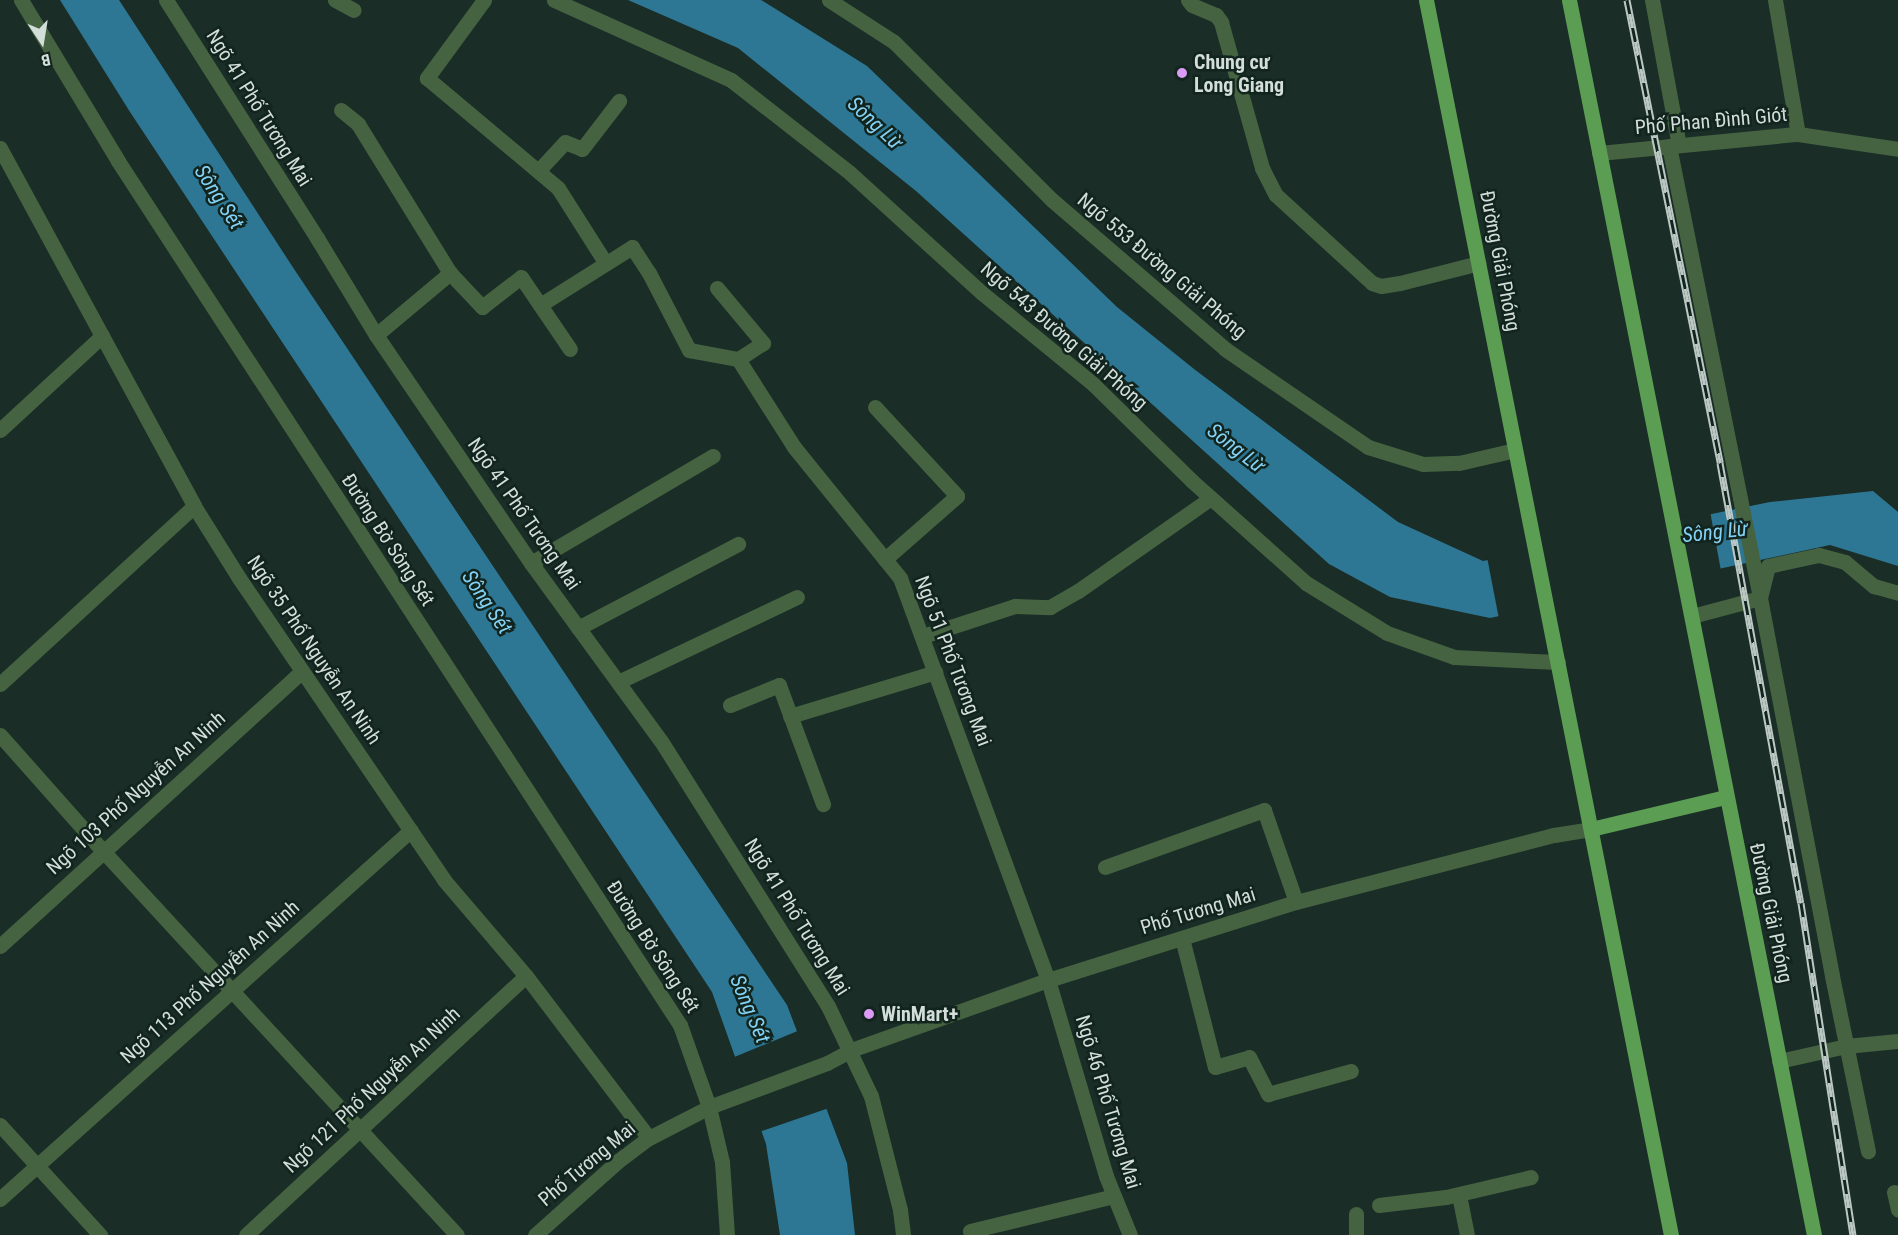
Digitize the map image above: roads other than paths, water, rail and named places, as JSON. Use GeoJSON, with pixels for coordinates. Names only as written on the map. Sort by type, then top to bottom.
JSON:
{"type":"FeatureCollection","features":[{"type":"Feature","properties":{"kind":"main road","name":"Đường Giải Phóng"},"geometry":{"type":"LineString","coordinates":[[1426,0],[1558,662]]}},
{"type":"Feature","properties":{"kind":"main road"},"geometry":{"type":"LineString","coordinates":[[1569,0],[1599,153]]}},
{"type":"Feature","properties":{"kind":"main road","name":"Đường Giải Phóng"},"geometry":{"type":"LineString","coordinates":[[1599,153],[1689,599],[1725,797],[1814,1235]]}},
{"type":"Feature","properties":{"kind":"main road"},"geometry":{"type":"LineString","coordinates":[[1558,662],[1671,1235]]}},
{"type":"Feature","properties":{"kind":"main road"},"geometry":{"type":"LineString","coordinates":[[1591,829],[1725,797]]}},
{"type":"Feature","properties":{"kind":"street","name":"Đường Bờ Sông Sét"},"geometry":{"type":"LineString","coordinates":[[21,0],[124,171],[680,1026],[709,1107],[722,1162],[727,1235]]}},
{"type":"Feature","properties":{"kind":"street","name":"Ngõ 41 Phố Tương Mai"},"geometry":{"type":"LineString","coordinates":[[166,0],[376,335],[531,563],[661,741],[828,1006],[871,1096],[900,1210],[903,1235]]}},
{"type":"Feature","properties":{"kind":"street"},"geometry":{"type":"LineString","coordinates":[[335,0],[354,10]]}},
{"type":"Feature","properties":{"kind":"street"},"geometry":{"type":"LineString","coordinates":[[484,0],[427,78],[558,188],[605,262]]}},
{"type":"Feature","properties":{"kind":"street","name":"Ngõ 543 Đường Giải Phóng"},"geometry":{"type":"LineString","coordinates":[[554,0],[731,80],[850,173],[982,293],[1093,384],[1211,498],[1306,583],[1387,633],[1454,657],[1558,662]]}},
{"type":"Feature","properties":{"kind":"street","name":"Ngõ 553 Đường Giải Phóng"},"geometry":{"type":"LineString","coordinates":[[829,0],[894,42],[1052,200],[1225,349],[1368,447],[1423,464],[1459,463],[1515,450]]}},
{"type":"Feature","properties":{"kind":"street"},"geometry":{"type":"LineString","coordinates":[[1188,0],[1192,5],[1216,15],[1221,22],[1262,168],[1276,195],[1372,283],[1376,286],[1400,283],[1479,263]]}},
{"type":"Feature","properties":{"kind":"street"},"geometry":{"type":"LineString","coordinates":[[1652,0],[1674,145],[1733,465],[1741,492],[1758,577],[1760,598],[1868,1151]]}},
{"type":"Feature","properties":{"kind":"street"},"geometry":{"type":"LineString","coordinates":[[1775,0],[1798,134]]}},
{"type":"Feature","properties":{"kind":"street"},"geometry":{"type":"LineString","coordinates":[[539,170],[565,142],[582,149],[619,101]]}},
{"type":"Feature","properties":{"kind":"street"},"geometry":{"type":"LineString","coordinates":[[341,110],[358,123],[450,273],[482,307],[521,277],[570,349]]}},
{"type":"Feature","properties":{"kind":"street","name":"Phố Phan Đình Giót"},"geometry":{"type":"LineString","coordinates":[[1599,153],[1798,134],[1898,149]]}},
{"type":"Feature","properties":{"kind":"street","name":"Ngõ 35 Phố Nguyễn An Ninh"},"geometry":{"type":"LineString","coordinates":[[0,150],[194,506],[302,671],[444,880],[526,976],[649,1138]]}},
{"type":"Feature","properties":{"kind":"street"},"geometry":{"type":"LineString","coordinates":[[540,305],[632,247],[649,273],[689,350],[738,359],[763,343],[717,288]]}},
{"type":"Feature","properties":{"kind":"street"},"geometry":{"type":"LineString","coordinates":[[376,335],[450,273]]}},
{"type":"Feature","properties":{"kind":"street"},"geometry":{"type":"LineString","coordinates":[[0,429],[102,336]]}},
{"type":"Feature","properties":{"kind":"street","name":"Ngõ 51 Phố Tương Mai"},"geometry":{"type":"LineString","coordinates":[[738,359],[794,447],[900,578],[1048,980]]}},
{"type":"Feature","properties":{"kind":"street"},"geometry":{"type":"LineString","coordinates":[[876,407],[957,496],[885,560]]}},
{"type":"Feature","properties":{"kind":"street"},"geometry":{"type":"LineString","coordinates":[[531,563],[713,456]]}},
{"type":"Feature","properties":{"kind":"street"},"geometry":{"type":"LineString","coordinates":[[923,636],[1015,606],[1050,607],[1078,591],[1211,498]]}},
{"type":"Feature","properties":{"kind":"street"},"geometry":{"type":"LineString","coordinates":[[0,684],[194,506]]}},
{"type":"Feature","properties":{"kind":"street"},"geometry":{"type":"LineString","coordinates":[[578,628],[738,544]]}},
{"type":"Feature","properties":{"kind":"street"},"geometry":{"type":"LineString","coordinates":[[1760,598],[1768,566],[1819,555],[1845,562],[1874,586],[1898,593]]}},
{"type":"Feature","properties":{"kind":"street"},"geometry":{"type":"LineString","coordinates":[[618,681],[797,597]]}},
{"type":"Feature","properties":{"kind":"street"},"geometry":{"type":"LineString","coordinates":[[1692,616],[1760,598]]}},
{"type":"Feature","properties":{"kind":"street","name":"Ngõ 103 Phố Nguyễn An Ninh"},"geometry":{"type":"LineString","coordinates":[[0,946],[302,671]]}},
{"type":"Feature","properties":{"kind":"street"},"geometry":{"type":"LineString","coordinates":[[790,716],[936,672]]}},
{"type":"Feature","properties":{"kind":"street"},"geometry":{"type":"LineString","coordinates":[[730,705],[779,685],[823,804]]}},
{"type":"Feature","properties":{"kind":"street"},"geometry":{"type":"LineString","coordinates":[[0,735],[103,851],[457,1235]]}},
{"type":"Feature","properties":{"kind":"street"},"geometry":{"type":"LineString","coordinates":[[1105,867],[1264,810],[1296,902]]}},
{"type":"Feature","properties":{"kind":"street","name":"Phố Tương Mai"},"geometry":{"type":"LineString","coordinates":[[536,1235],[618,1161],[649,1138],[709,1107],[827,1063],[850,1050],[1048,980],[1296,902],[1554,836],[1591,829]]}},
{"type":"Feature","properties":{"kind":"street","name":"Ngõ 113 Phố Nguyễn An Ninh"},"geometry":{"type":"LineString","coordinates":[[0,1199],[411,830]]}},
{"type":"Feature","properties":{"kind":"street"},"geometry":{"type":"LineString","coordinates":[[1182,938],[1215,1067],[1250,1057],[1268,1094],[1351,1071]]}},
{"type":"Feature","properties":{"kind":"street","name":"Ngõ 121 Phố Nguyễn An Ninh"},"geometry":{"type":"LineString","coordinates":[[246,1235],[526,976]]}},
{"type":"Feature","properties":{"kind":"street","name":"Ngõ 46 Phố Tương Mai"},"geometry":{"type":"LineString","coordinates":[[1048,980],[1114,1196],[1130,1235]]}},
{"type":"Feature","properties":{"kind":"street"},"geometry":{"type":"LineString","coordinates":[[1779,1061],[1846,1046],[1898,1041]]}},
{"type":"Feature","properties":{"kind":"street"},"geometry":{"type":"LineString","coordinates":[[0,1125],[100,1235]]}},
{"type":"Feature","properties":{"kind":"street"},"geometry":{"type":"LineString","coordinates":[[1379,1205],[1459,1195],[1531,1177]]}},
{"type":"Feature","properties":{"kind":"street"},"geometry":{"type":"LineString","coordinates":[[1894,1192],[1898,1210]]}},
{"type":"Feature","properties":{"kind":"street"},"geometry":{"type":"LineString","coordinates":[[1459,1195],[1467,1235]]}},
{"type":"Feature","properties":{"kind":"street"},"geometry":{"type":"LineString","coordinates":[[970,1232],[1114,1196]]}},
{"type":"Feature","properties":{"kind":"street"},"geometry":{"type":"LineString","coordinates":[[1353,1234],[1356,1214]]}},
{"type":"Feature","properties":{"kind":"water","name":"Sông Sét"},"geometry":{"type":"Polygon","coordinates":[[[60,0],[119,0],[294,269],[787,1005],[847,1163],[855,1235],[780,1235],[766,1144],[712,992],[130,112],[60,0]]]}},
{"type":"Feature","properties":{"kind":"water","name":"Sông Lừ"},"geometry":{"type":"Polygon","coordinates":[[[628,0],[761,0],[867,66],[1117,307],[1194,369],[1398,522],[1483,561],[1770,502],[1873,491],[1898,512],[1898,566],[1830,545],[1490,618],[1390,597],[1329,564],[916,191],[738,48],[628,0]]]}},
{"type":"Feature","properties":{"kind":"railway"},"geometry":{"type":"LineString","coordinates":[[1627,0],[1720,463],[1801,903],[1853,1235]]}},
{"type":"Feature","properties":{"kind":"place","name":"Chung cư Long Giang"},"geometry":{"type":"Point","coordinates":[1182,73]}},
{"type":"Feature","properties":{"kind":"place","name":"WinMart+"},"geometry":{"type":"Point","coordinates":[869,1014]}}]}
